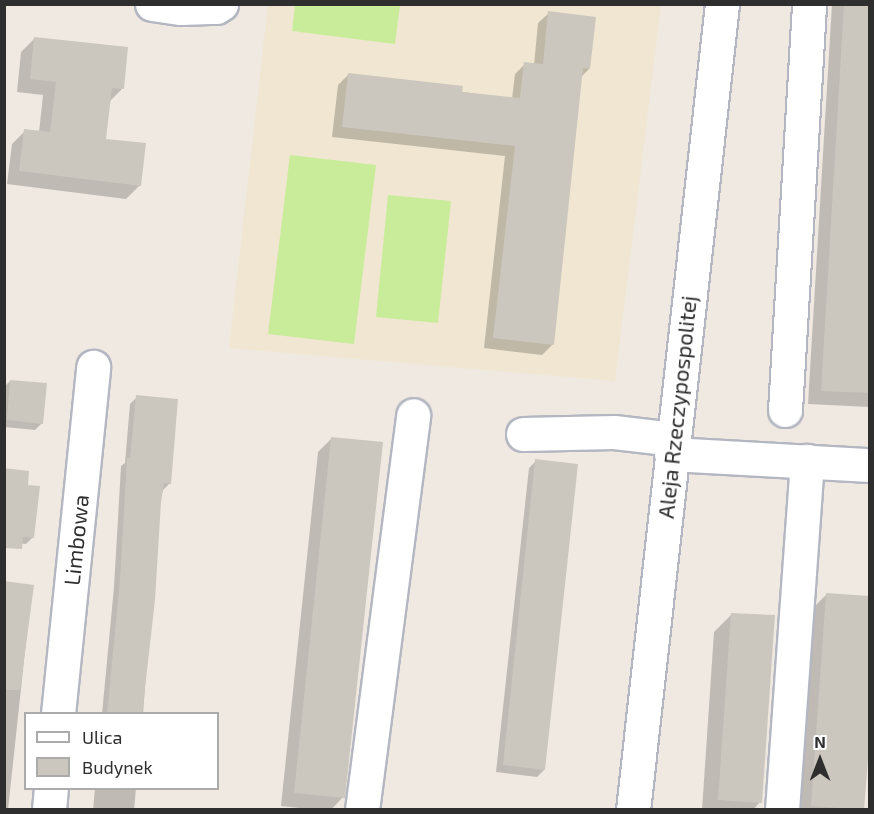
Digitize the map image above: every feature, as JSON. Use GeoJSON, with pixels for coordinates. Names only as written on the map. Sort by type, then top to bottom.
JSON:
{"type":"FeatureCollection","features":[{"type":"Feature","properties":{"kind":"street"},"geometry":{"type":"LineString","coordinates":[[152,4],[181,8],[216,7],[221,4]]}},
{"type":"Feature","properties":{"kind":"street","name":"Aleja Rzeczypospolitej"},"geometry":{"type":"LineString","coordinates":[[633,810],[722,4]]}},
{"type":"Feature","properties":{"kind":"street"},"geometry":{"type":"LineString","coordinates":[[785,410],[809,4]]}},
{"type":"Feature","properties":{"kind":"street","name":"Limbowa"},"geometry":{"type":"LineString","coordinates":[[58,712],[93,367]]}},
{"type":"Feature","properties":{"kind":"street"},"geometry":{"type":"LineString","coordinates":[[362,810],[413,416]]}},
{"type":"Feature","properties":{"kind":"street"},"geometry":{"type":"LineString","coordinates":[[523,434],[614,432],[672,446],[807,461],[870,465]]}},
{"type":"Feature","properties":{"kind":"street"},"geometry":{"type":"LineString","coordinates":[[782,810],[807,461]]}},
{"type":"Feature","properties":{"kind":"street"},"geometry":{"type":"LineString","coordinates":[[49,810],[51,790]]}},
{"type":"Feature","properties":{"kind":"shaded area"},"geometry":{"type":"Polygon","coordinates":[[[268,5],[661,5],[615,381],[229,348],[268,5]]]}},
{"type":"Feature","properties":{"kind":"green space"},"geometry":{"type":"Polygon","coordinates":[[[295,5],[400,5],[395,44],[292,31],[295,5]]]}},
{"type":"Feature","properties":{"kind":"green space"},"geometry":{"type":"Polygon","coordinates":[[[290,155],[376,165],[354,344],[268,334],[290,155]]]}},
{"type":"Feature","properties":{"kind":"green space"},"geometry":{"type":"Polygon","coordinates":[[[388,195],[451,201],[438,323],[376,317],[388,195]]]}},
{"type":"Feature","properties":{"kind":"building"},"geometry":{"type":"Polygon","coordinates":[[[844,4],[870,4],[870,393],[821,391],[844,4]]]}},
{"type":"Feature","properties":{"kind":"building"},"geometry":{"type":"Polygon","coordinates":[[[548,11],[596,17],[590,69],[583,68],[554,345],[493,338],[515,146],[342,127],[348,73],[463,86],[462,92],[520,98],[524,62],[543,64],[548,11]]]}},
{"type":"Feature","properties":{"kind":"building"},"geometry":{"type":"Polygon","coordinates":[[[34,37],[128,47],[124,89],[112,88],[106,139],[146,143],[141,186],[19,171],[24,129],[50,132],[56,82],[30,79],[34,37]]]}},
{"type":"Feature","properties":{"kind":"building"},"geometry":{"type":"Polygon","coordinates":[[[10,380],[47,383],[43,424],[7,420],[10,380]]]}},
{"type":"Feature","properties":{"kind":"building"},"geometry":{"type":"Polygon","coordinates":[[[136,395],[178,399],[171,484],[164,483],[161,502],[155,600],[142,712],[107,712],[120,580],[127,458],[130,458],[136,395]]]}},
{"type":"Feature","properties":{"kind":"building"},"geometry":{"type":"Polygon","coordinates":[[[331,437],[383,442],[345,798],[294,793],[331,437]]]}},
{"type":"Feature","properties":{"kind":"building"},"geometry":{"type":"Polygon","coordinates":[[[535,459],[578,464],[545,770],[503,765],[535,459]]]}},
{"type":"Feature","properties":{"kind":"building"},"geometry":{"type":"Polygon","coordinates":[[[4,468],[29,471],[28,485],[40,486],[34,538],[23,537],[22,549],[4,548],[4,468]]]}},
{"type":"Feature","properties":{"kind":"building"},"geometry":{"type":"Polygon","coordinates":[[[4,581],[34,585],[20,690],[4,690],[4,581]]]}},
{"type":"Feature","properties":{"kind":"building"},"geometry":{"type":"Polygon","coordinates":[[[826,593],[870,596],[870,733],[864,810],[811,806],[826,593]]]}},
{"type":"Feature","properties":{"kind":"building"},"geometry":{"type":"Polygon","coordinates":[[[731,613],[775,615],[762,803],[718,800],[731,613]]]}}]}
